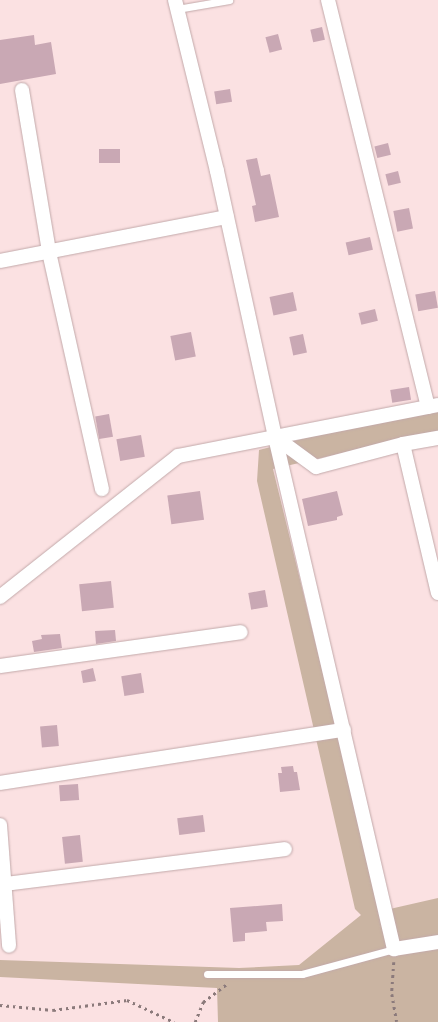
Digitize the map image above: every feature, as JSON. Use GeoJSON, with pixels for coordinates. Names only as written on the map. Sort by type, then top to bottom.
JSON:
{"type":"FeatureCollection","features":[{"type":"Feature","properties":{"kind":"street"},"geometry":{"type":"LineString","coordinates":[[0,598],[178,456],[433,406],[328,0]]}},
{"type":"Feature","properties":{"kind":"street"},"geometry":{"type":"LineString","coordinates":[[176,4],[227,217],[275,436],[394,949],[438,942]]}},
{"type":"Feature","properties":{"kind":"street"},"geometry":{"type":"LineString","coordinates":[[22,90],[49,252],[102,489]]}},
{"type":"Feature","properties":{"kind":"street"},"geometry":{"type":"LineString","coordinates":[[0,261],[227,217]]}},
{"type":"Feature","properties":{"kind":"street"},"geometry":{"type":"LineString","coordinates":[[275,436],[316,467],[403,444],[438,438]]}},
{"type":"Feature","properties":{"kind":"street"},"geometry":{"type":"LineString","coordinates":[[403,444],[438,592]]}},
{"type":"Feature","properties":{"kind":"street"},"geometry":{"type":"LineString","coordinates":[[0,666],[241,632]]}},
{"type":"Feature","properties":{"kind":"street"},"geometry":{"type":"LineString","coordinates":[[0,784],[344,730]]}},
{"type":"Feature","properties":{"kind":"street"},"geometry":{"type":"LineString","coordinates":[[0,826],[6,941]]}},
{"type":"Feature","properties":{"kind":"street"},"geometry":{"type":"LineString","coordinates":[[4,884],[285,849]]}},
{"type":"Feature","properties":{"kind":"lane"},"geometry":{"type":"LineString","coordinates":[[176,4],[229,0]]}},
{"type":"Feature","properties":{"kind":"lane"},"geometry":{"type":"LineString","coordinates":[[208,974],[302,974],[394,949]]}},
{"type":"Feature","properties":{"kind":"path"},"geometry":{"type":"LineString","coordinates":[[394,949],[395,974],[392,994],[397,1022]]}},
{"type":"Feature","properties":{"kind":"path"},"geometry":{"type":"LineString","coordinates":[[195,1022],[203,1002],[239,974]]}},
{"type":"Feature","properties":{"kind":"path"},"geometry":{"type":"LineString","coordinates":[[0,1006],[53,1010],[127,1000],[174,1022]]}},
{"type":"Feature","properties":{"kind":"shaded area"},"geometry":{"type":"Polygon","coordinates":[[[438,404],[438,431],[273,469],[381,911],[438,898],[438,1022],[218,1022],[217,988],[0,977],[0,960],[239,968],[299,965],[361,915],[355,909],[257,481],[259,450],[438,404]]]}},
{"type":"Feature","properties":{"kind":"building"},"geometry":{"type":"Polygon","coordinates":[[[322,27],[325,40],[313,42],[310,30],[322,27]]]}},
{"type":"Feature","properties":{"kind":"building"},"geometry":{"type":"Polygon","coordinates":[[[278,34],[282,49],[270,53],[265,37],[278,34]]]}},
{"type":"Feature","properties":{"kind":"building"},"geometry":{"type":"Polygon","coordinates":[[[34,35],[35,45],[51,42],[56,74],[0,84],[0,40],[34,35]]]}},
{"type":"Feature","properties":{"kind":"building"},"geometry":{"type":"Polygon","coordinates":[[[230,89],[232,102],[216,104],[214,92],[230,89]]]}},
{"type":"Feature","properties":{"kind":"building"},"geometry":{"type":"Polygon","coordinates":[[[388,143],[391,155],[377,158],[374,146],[388,143]]]}},
{"type":"Feature","properties":{"kind":"building"},"geometry":{"type":"Polygon","coordinates":[[[99,149],[120,149],[120,163],[99,163],[99,149]]]}},
{"type":"Feature","properties":{"kind":"building"},"geometry":{"type":"Polygon","coordinates":[[[257,158],[261,176],[270,174],[279,217],[255,222],[252,206],[256,205],[246,160],[257,158]]]}},
{"type":"Feature","properties":{"kind":"building"},"geometry":{"type":"Polygon","coordinates":[[[398,171],[401,183],[388,186],[385,174],[398,171]]]}},
{"type":"Feature","properties":{"kind":"building"},"geometry":{"type":"Polygon","coordinates":[[[409,208],[413,229],[397,232],[393,211],[409,208]]]}},
{"type":"Feature","properties":{"kind":"building"},"geometry":{"type":"Polygon","coordinates":[[[370,237],[373,250],[349,255],[346,243],[370,237]]]}},
{"type":"Feature","properties":{"kind":"building"},"geometry":{"type":"Polygon","coordinates":[[[435,291],[438,308],[418,311],[415,294],[435,291]]]}},
{"type":"Feature","properties":{"kind":"building"},"geometry":{"type":"Polygon","coordinates":[[[293,292],[297,311],[273,316],[270,297],[293,292]]]}},
{"type":"Feature","properties":{"kind":"building"},"geometry":{"type":"Polygon","coordinates":[[[375,309],[378,321],[361,325],[359,313],[375,309]]]}},
{"type":"Feature","properties":{"kind":"building"},"geometry":{"type":"Polygon","coordinates":[[[191,332],[196,357],[175,361],[170,336],[191,332]]]}},
{"type":"Feature","properties":{"kind":"building"},"geometry":{"type":"Polygon","coordinates":[[[303,334],[307,353],[293,355],[289,337],[303,334]]]}},
{"type":"Feature","properties":{"kind":"building"},"geometry":{"type":"Polygon","coordinates":[[[409,387],[411,400],[392,403],[390,390],[409,387]]]}},
{"type":"Feature","properties":{"kind":"building"},"geometry":{"type":"Polygon","coordinates":[[[109,414],[113,437],[99,439],[95,416],[109,414]]]}},
{"type":"Feature","properties":{"kind":"building"},"geometry":{"type":"Polygon","coordinates":[[[141,435],[145,457],[120,461],[116,439],[141,435]]]}},
{"type":"Feature","properties":{"kind":"building"},"geometry":{"type":"Polygon","coordinates":[[[200,491],[204,520],[171,524],[167,496],[200,491]]]}},
{"type":"Feature","properties":{"kind":"building"},"geometry":{"type":"Polygon","coordinates":[[[337,491],[343,515],[337,517],[337,520],[308,526],[302,499],[337,491]]]}},
{"type":"Feature","properties":{"kind":"building"},"geometry":{"type":"Polygon","coordinates":[[[111,581],[114,608],[82,611],[79,584],[111,581]]]}},
{"type":"Feature","properties":{"kind":"building"},"geometry":{"type":"Polygon","coordinates":[[[265,590],[268,607],[251,610],[248,593],[265,590]]]}},
{"type":"Feature","properties":{"kind":"building"},"geometry":{"type":"Polygon","coordinates":[[[115,630],[116,641],[96,644],[95,631],[115,630]]]}},
{"type":"Feature","properties":{"kind":"building"},"geometry":{"type":"Polygon","coordinates":[[[60,634],[62,648],[34,652],[32,641],[42,639],[41,635],[60,634]]]}},
{"type":"Feature","properties":{"kind":"building"},"geometry":{"type":"Polygon","coordinates":[[[93,668],[96,681],[83,683],[81,671],[93,668]]]}},
{"type":"Feature","properties":{"kind":"building"},"geometry":{"type":"Polygon","coordinates":[[[141,673],[144,693],[124,696],[121,676],[141,673]]]}},
{"type":"Feature","properties":{"kind":"building"},"geometry":{"type":"Polygon","coordinates":[[[57,725],[59,746],[42,747],[40,726],[57,725]]]}},
{"type":"Feature","properties":{"kind":"building"},"geometry":{"type":"Polygon","coordinates":[[[293,766],[294,772],[297,772],[300,790],[280,792],[278,773],[282,773],[281,767],[293,766]]]}},
{"type":"Feature","properties":{"kind":"building"},"geometry":{"type":"Polygon","coordinates":[[[78,784],[79,800],[60,801],[59,785],[78,784]]]}},
{"type":"Feature","properties":{"kind":"building"},"geometry":{"type":"Polygon","coordinates":[[[203,815],[205,832],[179,835],[177,818],[203,815]]]}},
{"type":"Feature","properties":{"kind":"building"},"geometry":{"type":"Polygon","coordinates":[[[80,835],[83,862],[65,864],[62,837],[80,835]]]}},
{"type":"Feature","properties":{"kind":"building"},"geometry":{"type":"Polygon","coordinates":[[[282,904],[283,921],[266,922],[267,931],[245,933],[245,941],[233,942],[230,908],[282,904]]]}}]}
